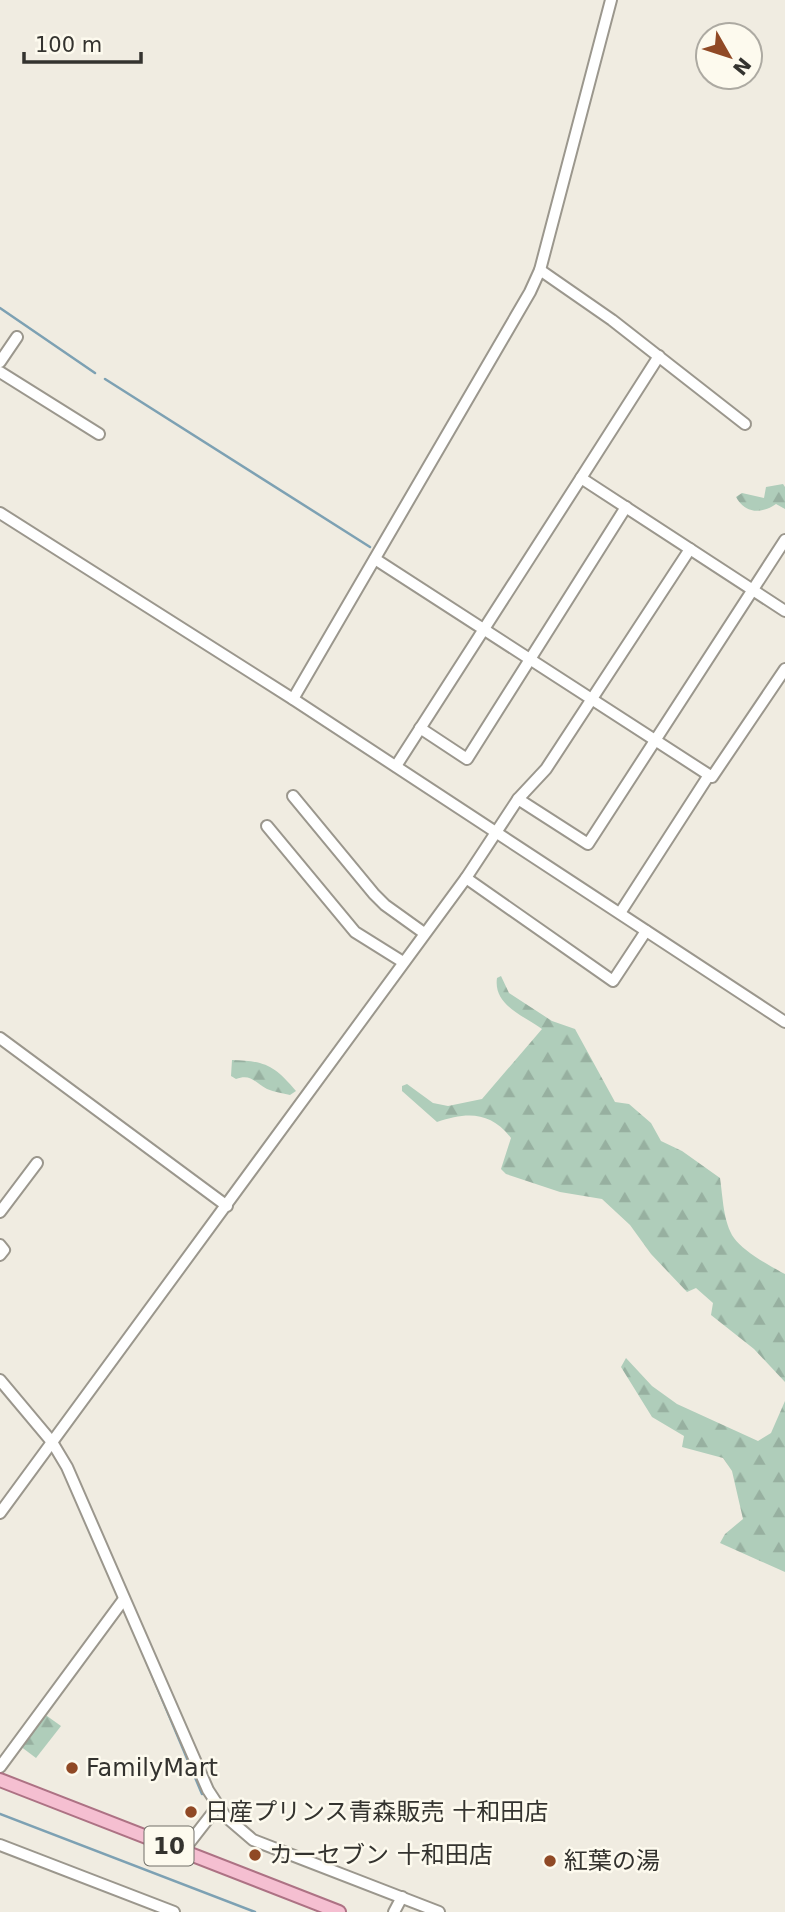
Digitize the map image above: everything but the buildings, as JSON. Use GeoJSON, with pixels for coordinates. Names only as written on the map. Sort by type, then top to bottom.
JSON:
{"type":"FeatureCollection","features":[{"type":"Feature","properties":{"kind":"main road","name":"10"},"geometry":{"type":"LineString","coordinates":[[0,1780],[323,1909],[339,1912]]}},
{"type":"Feature","properties":{"kind":"street"},"geometry":{"type":"LineString","coordinates":[[293,699],[530,292],[540,270],[611,0]]}},
{"type":"Feature","properties":{"kind":"street"},"geometry":{"type":"LineString","coordinates":[[540,270],[659,356],[745,424]]}},
{"type":"Feature","properties":{"kind":"street"},"geometry":{"type":"LineString","coordinates":[[0,362],[17,337]]}},
{"type":"Feature","properties":{"kind":"street"},"geometry":{"type":"LineString","coordinates":[[396,766],[659,356]]}},
{"type":"Feature","properties":{"kind":"street"},"geometry":{"type":"LineString","coordinates":[[0,372],[99,434]]}},
{"type":"Feature","properties":{"kind":"street"},"geometry":{"type":"LineString","coordinates":[[581,478],[785,611]]}},
{"type":"Feature","properties":{"kind":"street"},"geometry":{"type":"LineString","coordinates":[[420,728],[467,760],[626,507]]}},
{"type":"Feature","properties":{"kind":"street"},"geometry":{"type":"LineString","coordinates":[[0,513],[293,699],[785,1022]]}},
{"type":"Feature","properties":{"kind":"street"},"geometry":{"type":"LineString","coordinates":[[518,799],[587,844],[785,540]]}},
{"type":"Feature","properties":{"kind":"street"},"geometry":{"type":"LineString","coordinates":[[0,1513],[498,834],[518,799],[547,769],[690,549]]}},
{"type":"Feature","properties":{"kind":"street"},"geometry":{"type":"LineString","coordinates":[[375,559],[712,777],[785,669]]}},
{"type":"Feature","properties":{"kind":"street"},"geometry":{"type":"LineString","coordinates":[[620,913],[709,775]]}},
{"type":"Feature","properties":{"kind":"street"},"geometry":{"type":"LineString","coordinates":[[293,796],[374,894],[424,933]]}},
{"type":"Feature","properties":{"kind":"street"},"geometry":{"type":"LineString","coordinates":[[267,827],[355,932],[403,962]]}},
{"type":"Feature","properties":{"kind":"street"},"geometry":{"type":"LineString","coordinates":[[466,878],[613,981],[646,931]]}},
{"type":"Feature","properties":{"kind":"street"},"geometry":{"type":"LineString","coordinates":[[0,1038],[227,1206]]}},
{"type":"Feature","properties":{"kind":"street"},"geometry":{"type":"LineString","coordinates":[[0,1212],[37,1163]]}},
{"type":"Feature","properties":{"kind":"street"},"geometry":{"type":"LineString","coordinates":[[0,1245],[4,1250],[0,1255]]}},
{"type":"Feature","properties":{"kind":"street"},"geometry":{"type":"LineString","coordinates":[[0,1380],[51,1442],[67,1467],[208,1790],[234,1826],[253,1840],[439,1912]]}},
{"type":"Feature","properties":{"kind":"street"},"geometry":{"type":"LineString","coordinates":[[0,1767],[124,1600]]}},
{"type":"Feature","properties":{"kind":"street"},"geometry":{"type":"LineString","coordinates":[[183,1852],[218,1806]]}},
{"type":"Feature","properties":{"kind":"street"},"geometry":{"type":"LineString","coordinates":[[0,1844],[174,1912]]}},
{"type":"Feature","properties":{"kind":"street"},"geometry":{"type":"LineString","coordinates":[[394,1912],[402,1897]]}},
{"type":"Feature","properties":{"kind":"green space"},"geometry":{"type":"Polygon","coordinates":[[[783,484],[785,509],[776,504],[765,510],[754,511],[744,507],[736,497],[742,493],[764,498],[766,487],[783,484]]]}},
{"type":"Feature","properties":{"kind":"green space"},"geometry":{"type":"Polygon","coordinates":[[[501,976],[509,993],[552,1021],[575,1029],[615,1102],[629,1104],[651,1123],[661,1141],[682,1151],[720,1178],[726,1217],[734,1238],[750,1253],[785,1274],[785,1382],[754,1349],[711,1315],[713,1303],[696,1288],[687,1292],[651,1254],[630,1225],[602,1199],[560,1192],[506,1174],[501,1169],[511,1138],[503,1129],[486,1118],[477,1116],[458,1116],[437,1122],[402,1091],[402,1086],[407,1084],[433,1103],[448,1106],[482,1099],[542,1029],[505,1003],[497,987],[497,978],[501,976]]]}},
{"type":"Feature","properties":{"kind":"green space"},"geometry":{"type":"Polygon","coordinates":[[[232,1060],[268,1066],[296,1091],[290,1095],[267,1089],[249,1078],[236,1079],[231,1076],[232,1060]]]}},
{"type":"Feature","properties":{"kind":"green space"},"geometry":{"type":"Polygon","coordinates":[[[626,1358],[652,1386],[677,1404],[758,1441],[771,1433],[785,1401],[785,1572],[720,1543],[725,1534],[743,1519],[732,1471],[723,1458],[682,1447],[684,1436],[652,1417],[621,1367],[626,1358]]]}},
{"type":"Feature","properties":{"kind":"green space"},"geometry":{"type":"Polygon","coordinates":[[[43,1716],[61,1726],[36,1758],[20,1746],[43,1716]]]}},
{"type":"Feature","properties":{"kind":"waterway"},"geometry":{"type":"LineString","coordinates":[[0,308],[95,373]]}},
{"type":"Feature","properties":{"kind":"waterway"},"geometry":{"type":"LineString","coordinates":[[105,379],[370,547]]}},
{"type":"Feature","properties":{"kind":"waterway"},"geometry":{"type":"LineString","coordinates":[[146,1661],[202,1794]]}},
{"type":"Feature","properties":{"kind":"waterway"},"geometry":{"type":"LineString","coordinates":[[0,1814],[255,1912]]}},
{"type":"Feature","properties":{"kind":"place","name":"FamilyMart"},"geometry":{"type":"Point","coordinates":[72,1768]}},
{"type":"Feature","properties":{"kind":"place","name":"日産プリンス青森販売 十和田店"},"geometry":{"type":"Point","coordinates":[191,1812]}},
{"type":"Feature","properties":{"kind":"place","name":"カーセブン 十和田店"},"geometry":{"type":"Point","coordinates":[255,1855]}},
{"type":"Feature","properties":{"kind":"place","name":"紅葉の湯"},"geometry":{"type":"Point","coordinates":[550,1861]}}]}
